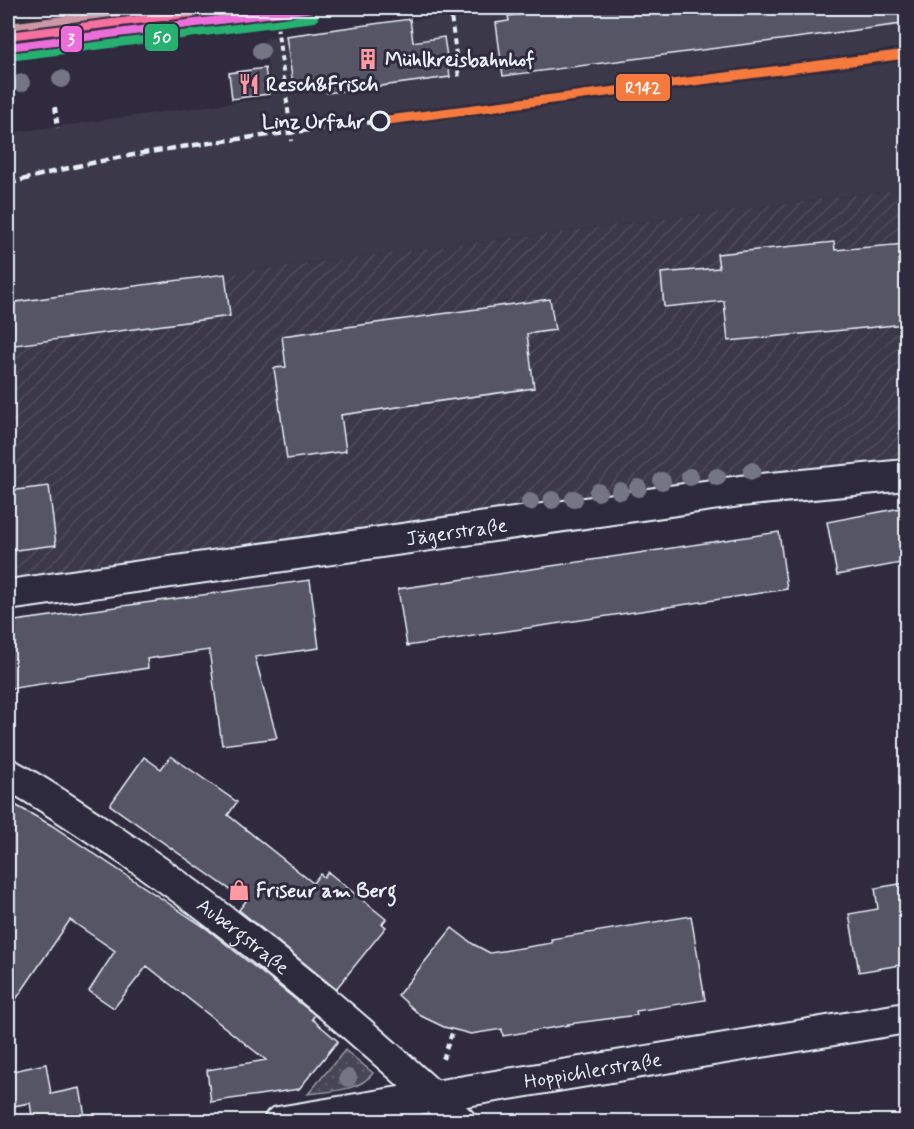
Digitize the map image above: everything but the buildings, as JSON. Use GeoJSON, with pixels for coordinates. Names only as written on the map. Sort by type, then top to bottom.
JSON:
{"type":"FeatureCollection","features":[{"type":"Feature","properties":{"kind":"street"},"geometry":{"type":"LineString","coordinates":[[8,27],[162,8]]}},
{"type":"Feature","properties":{"kind":"street","name":"Jägerstraße"},"geometry":{"type":"LineString","coordinates":[[8,596],[707,495],[906,474]]}},
{"type":"Feature","properties":{"kind":"street","name":"Aubergstraße"},"geometry":{"type":"LineString","coordinates":[[8,774],[162,874],[247,937],[360,1029],[461,1122]]}},
{"type":"Feature","properties":{"kind":"street","name":"Hoppichlerstraße"},"geometry":{"type":"LineString","coordinates":[[279,1122],[906,1018]]}},
{"type":"Feature","properties":{"kind":"path"},"geometry":{"type":"LineString","coordinates":[[450,8],[459,78]]}},
{"type":"Feature","properties":{"kind":"path"},"geometry":{"type":"LineString","coordinates":[[277,25],[292,141]]}},
{"type":"Feature","properties":{"kind":"path"},"geometry":{"type":"LineString","coordinates":[[55,107],[58,128]]}},
{"type":"Feature","properties":{"kind":"path"},"geometry":{"type":"LineString","coordinates":[[443,1059],[453,1030]]}},
{"type":"Feature","properties":{"kind":"shaded area"},"geometry":{"type":"Polygon","coordinates":[[[507,8],[906,8],[906,189],[8,301],[8,133],[272,97],[264,39],[507,8]]]}},
{"type":"Feature","properties":{"kind":"shaded area"},"geometry":{"type":"Polygon","coordinates":[[[906,189],[906,463],[738,478],[14,577],[12,564],[8,564],[8,301],[906,189]]]}},
{"type":"Feature","properties":{"kind":"shaded area"},"geometry":{"type":"Polygon","coordinates":[[[345,1050],[373,1073],[360,1084],[352,1087],[308,1094],[345,1050]]]}},
{"type":"Feature","properties":{"kind":"railway"},"geometry":{"type":"LineString","coordinates":[[8,184],[100,161],[192,145],[380,121]]}},
{"type":"Feature","properties":{"kind":"transit line"},"geometry":{"type":"LineString","coordinates":[[8,27],[162,8]]}},
{"type":"Feature","properties":{"kind":"transit line"},"geometry":{"type":"LineString","coordinates":[[8,36],[234,8]]}},
{"type":"Feature","properties":{"kind":"transit line","name":"3"},"geometry":{"type":"LineString","coordinates":[[8,47],[313,8]]}},
{"type":"Feature","properties":{"kind":"transit line","name":"50"},"geometry":{"type":"LineString","coordinates":[[9,57],[314,18]]}},
{"type":"Feature","properties":{"kind":"transit line","name":"R142"},"geometry":{"type":"LineString","coordinates":[[380,121],[906,54]]}},
{"type":"Feature","properties":{"kind":"place","name":"Mühlkreisbahnhof"},"geometry":{"type":"Point","coordinates":[368,59]}},
{"type":"Feature","properties":{"kind":"place","name":"Resch&Frisch"},"geometry":{"type":"Point","coordinates":[249,84]}},
{"type":"Feature","properties":{"kind":"place","name":"Linz Urfahr"},"geometry":{"type":"Point","coordinates":[380,121]}},
{"type":"Feature","properties":{"kind":"place","name":"Friseur am Berg"},"geometry":{"type":"Point","coordinates":[239,890]}}]}
